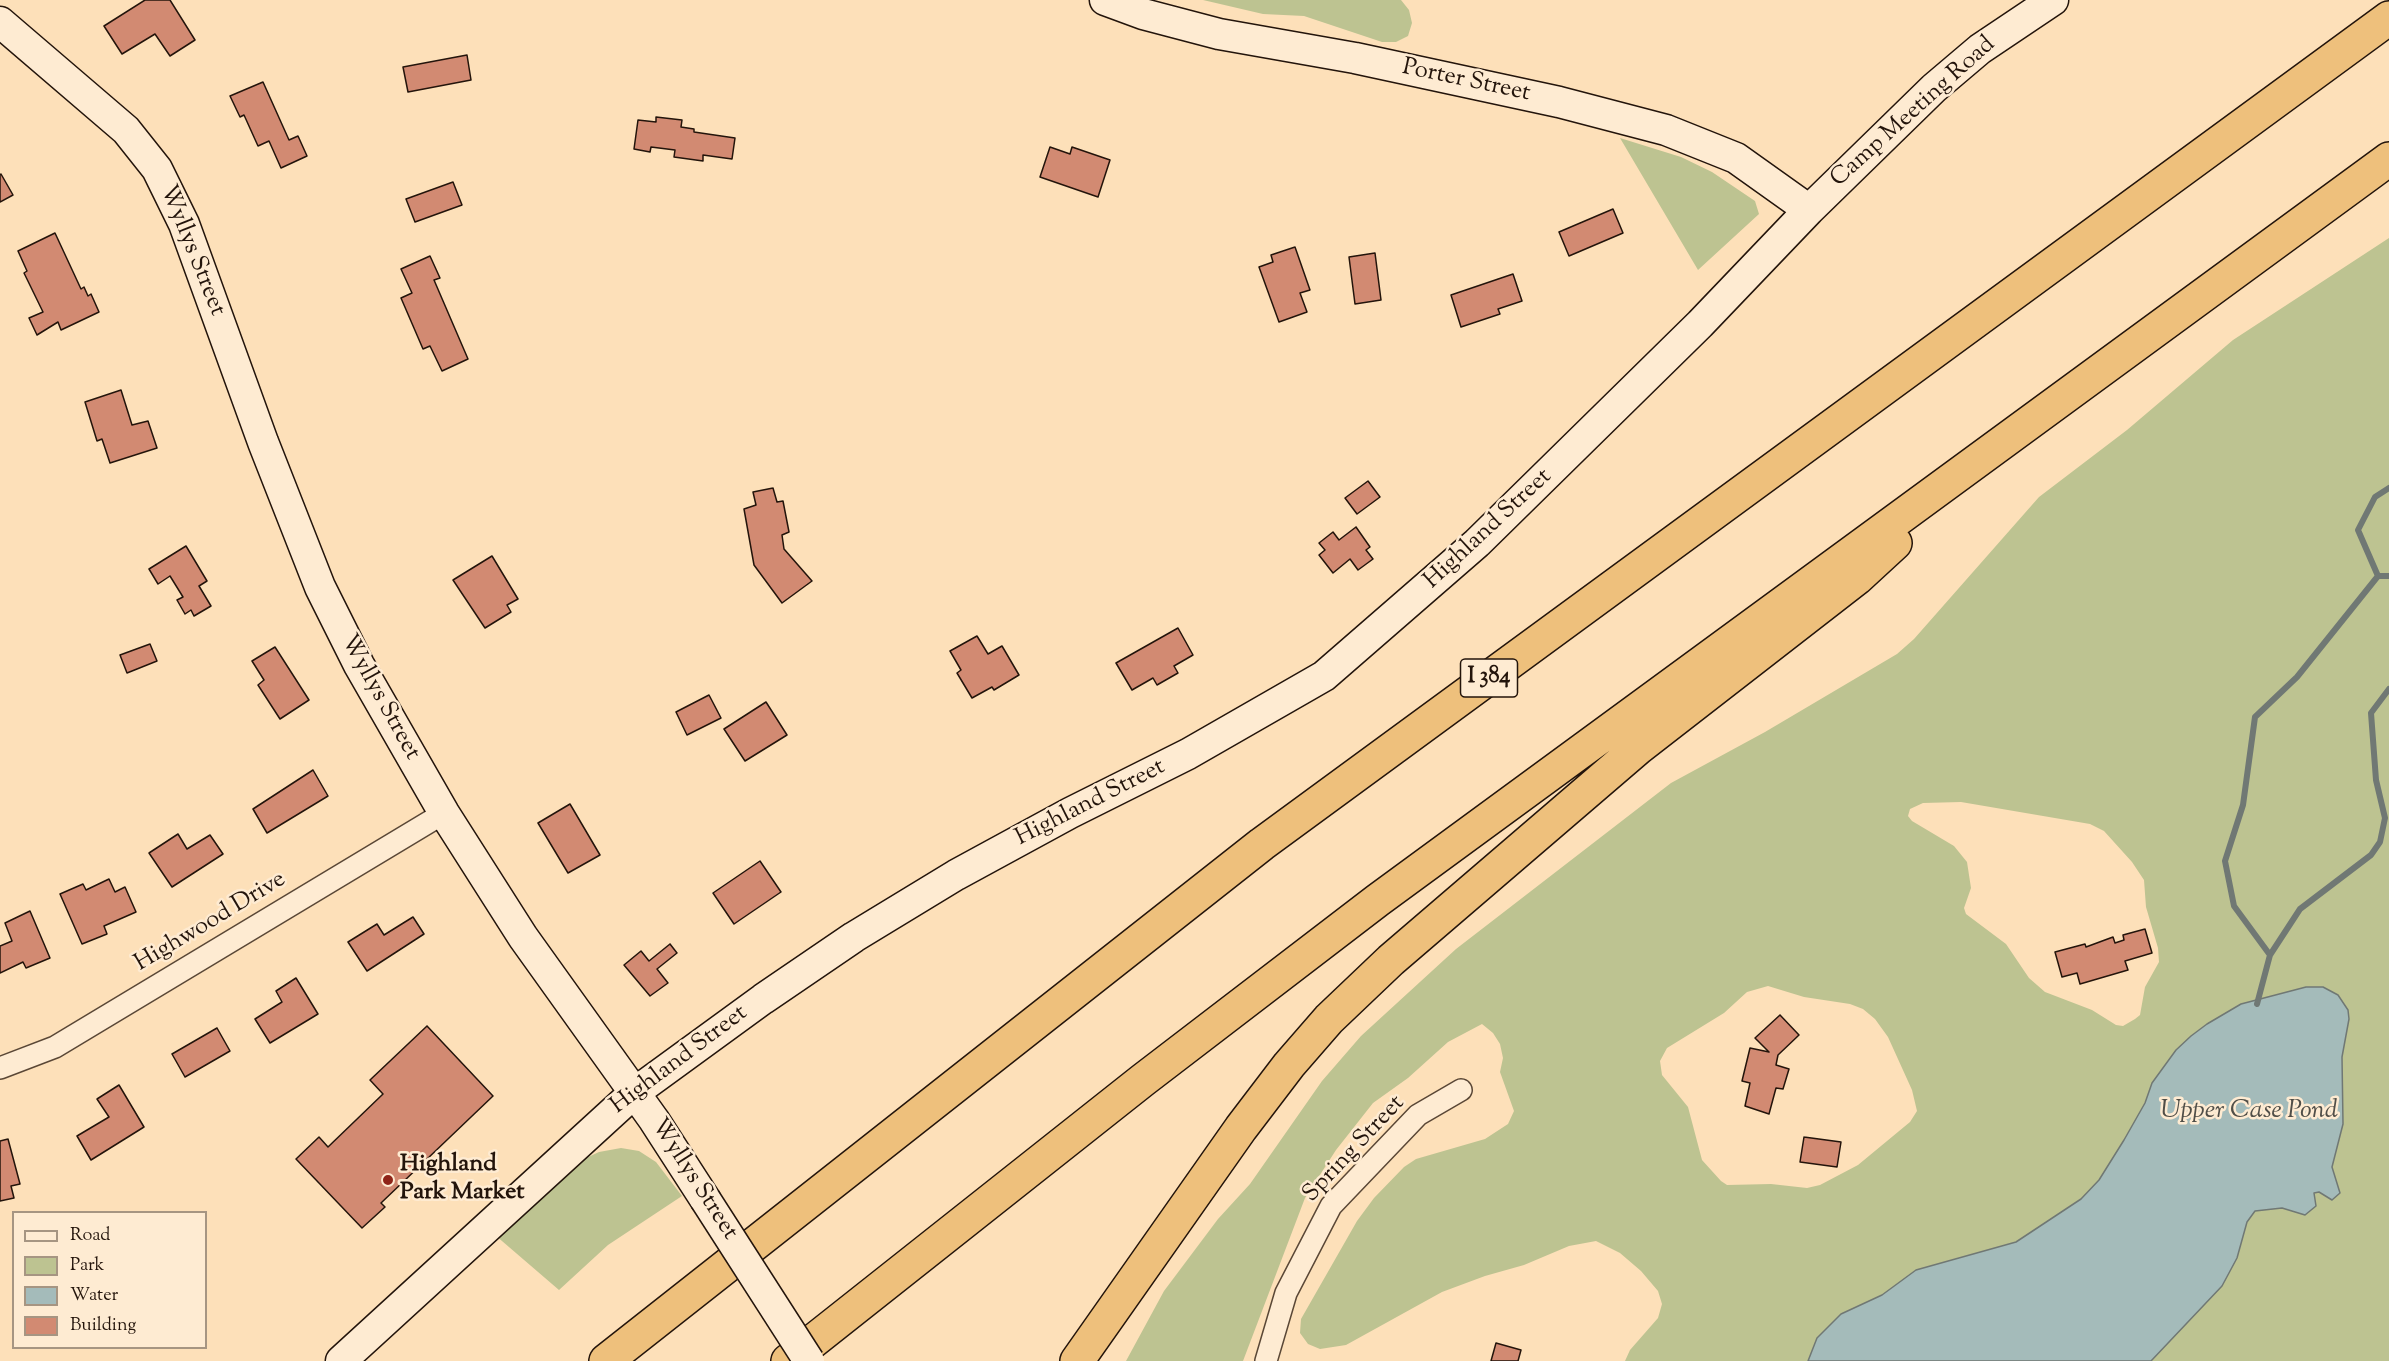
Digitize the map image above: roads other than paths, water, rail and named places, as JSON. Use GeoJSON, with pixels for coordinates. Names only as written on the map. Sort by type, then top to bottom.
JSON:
{"type":"FeatureCollection","features":[{"type":"Feature","properties":{"kind":"highway","name":"I 384"},"geometry":{"type":"LineString","coordinates":[[606,1361],[1262,844],[2389,18]]}},
{"type":"Feature","properties":{"kind":"highway"},"geometry":{"type":"LineString","coordinates":[[788,1361],[1143,1080],[1378,900],[2389,159]]}},
{"type":"Feature","properties":{"kind":"highway"},"geometry":{"type":"LineString","coordinates":[[1077,1361],[1241,1128],[1289,1065],[1329,1018],[1391,960],[1638,748],[1871,566],[1910,527],[1953,478]]}},
{"type":"Feature","properties":{"kind":"main road","name":"Porter Street"},"geometry":{"type":"LineString","coordinates":[[1105,0],[1143,14],[1218,34],[1355,58],[1559,102],[1666,130],[1736,158],[1809,210]]}},
{"type":"Feature","properties":{"kind":"main road","name":"Camp Meeting Road"},"geometry":{"type":"LineString","coordinates":[[1809,210],[1934,88],[1980,49],[2053,0]]}},
{"type":"Feature","properties":{"kind":"main road","name":"Wyllys Street"},"geometry":{"type":"LineString","coordinates":[[0,22],[126,130],[157,169],[184,224],[263,442],[320,587],[359,665],[444,813],[529,947],[634,1093],[809,1361]]}},
{"type":"Feature","properties":{"kind":"main road","name":"Highland Street"},"geometry":{"type":"LineString","coordinates":[[341,1361],[634,1093],[673,1062],[854,937],[965,871],[1198,749],[1324,676],[1393,619],[1510,512],[1700,324],[1809,210]]}},
{"type":"Feature","properties":{"kind":"street","name":"Highwood Drive"},"geometry":{"type":"LineString","coordinates":[[0,1068],[55,1047],[444,813]]}},
{"type":"Feature","properties":{"kind":"street","name":"Spring Street"},"geometry":{"type":"LineString","coordinates":[[1266,1361],[1286,1293],[1331,1206],[1418,1115],[1461,1090]]}},
{"type":"Feature","properties":{"kind":"water","name":"Upper Case Pond"},"geometry":{"type":"Polygon","coordinates":[[[2306,987],[2323,987],[2338,995],[2348,1010],[2349,1019],[2342,1057],[2343,1124],[2332,1167],[2340,1193],[2332,1200],[2319,1192],[2314,1193],[2316,1206],[2305,1215],[2282,1208],[2255,1211],[2247,1222],[2237,1258],[2222,1286],[2151,1361],[1808,1361],[1817,1338],[1841,1314],[1882,1295],[1916,1270],[2016,1242],[2081,1199],[2099,1180],[2145,1103],[2152,1083],[2176,1050],[2207,1024],[2241,1004],[2306,987]]]}},
{"type":"Feature","properties":{"kind":"waterway"},"geometry":{"type":"LineString","coordinates":[[2270,955],[2234,906],[2225,861],[2243,805],[2255,717],[2297,677],[2378,576],[2358,530],[2375,497],[2389,488]]}},
{"type":"Feature","properties":{"kind":"waterway"},"geometry":{"type":"LineString","coordinates":[[2378,576],[2389,576]]}},
{"type":"Feature","properties":{"kind":"waterway"},"geometry":{"type":"LineString","coordinates":[[2257,1004],[2270,955],[2300,909],[2371,855],[2380,842],[2385,818],[2376,780],[2371,713],[2389,689]]}},
{"type":"Feature","properties":{"kind":"place","name":"Highland Park Market"},"geometry":{"type":"Point","coordinates":[388,1180]}}]}
